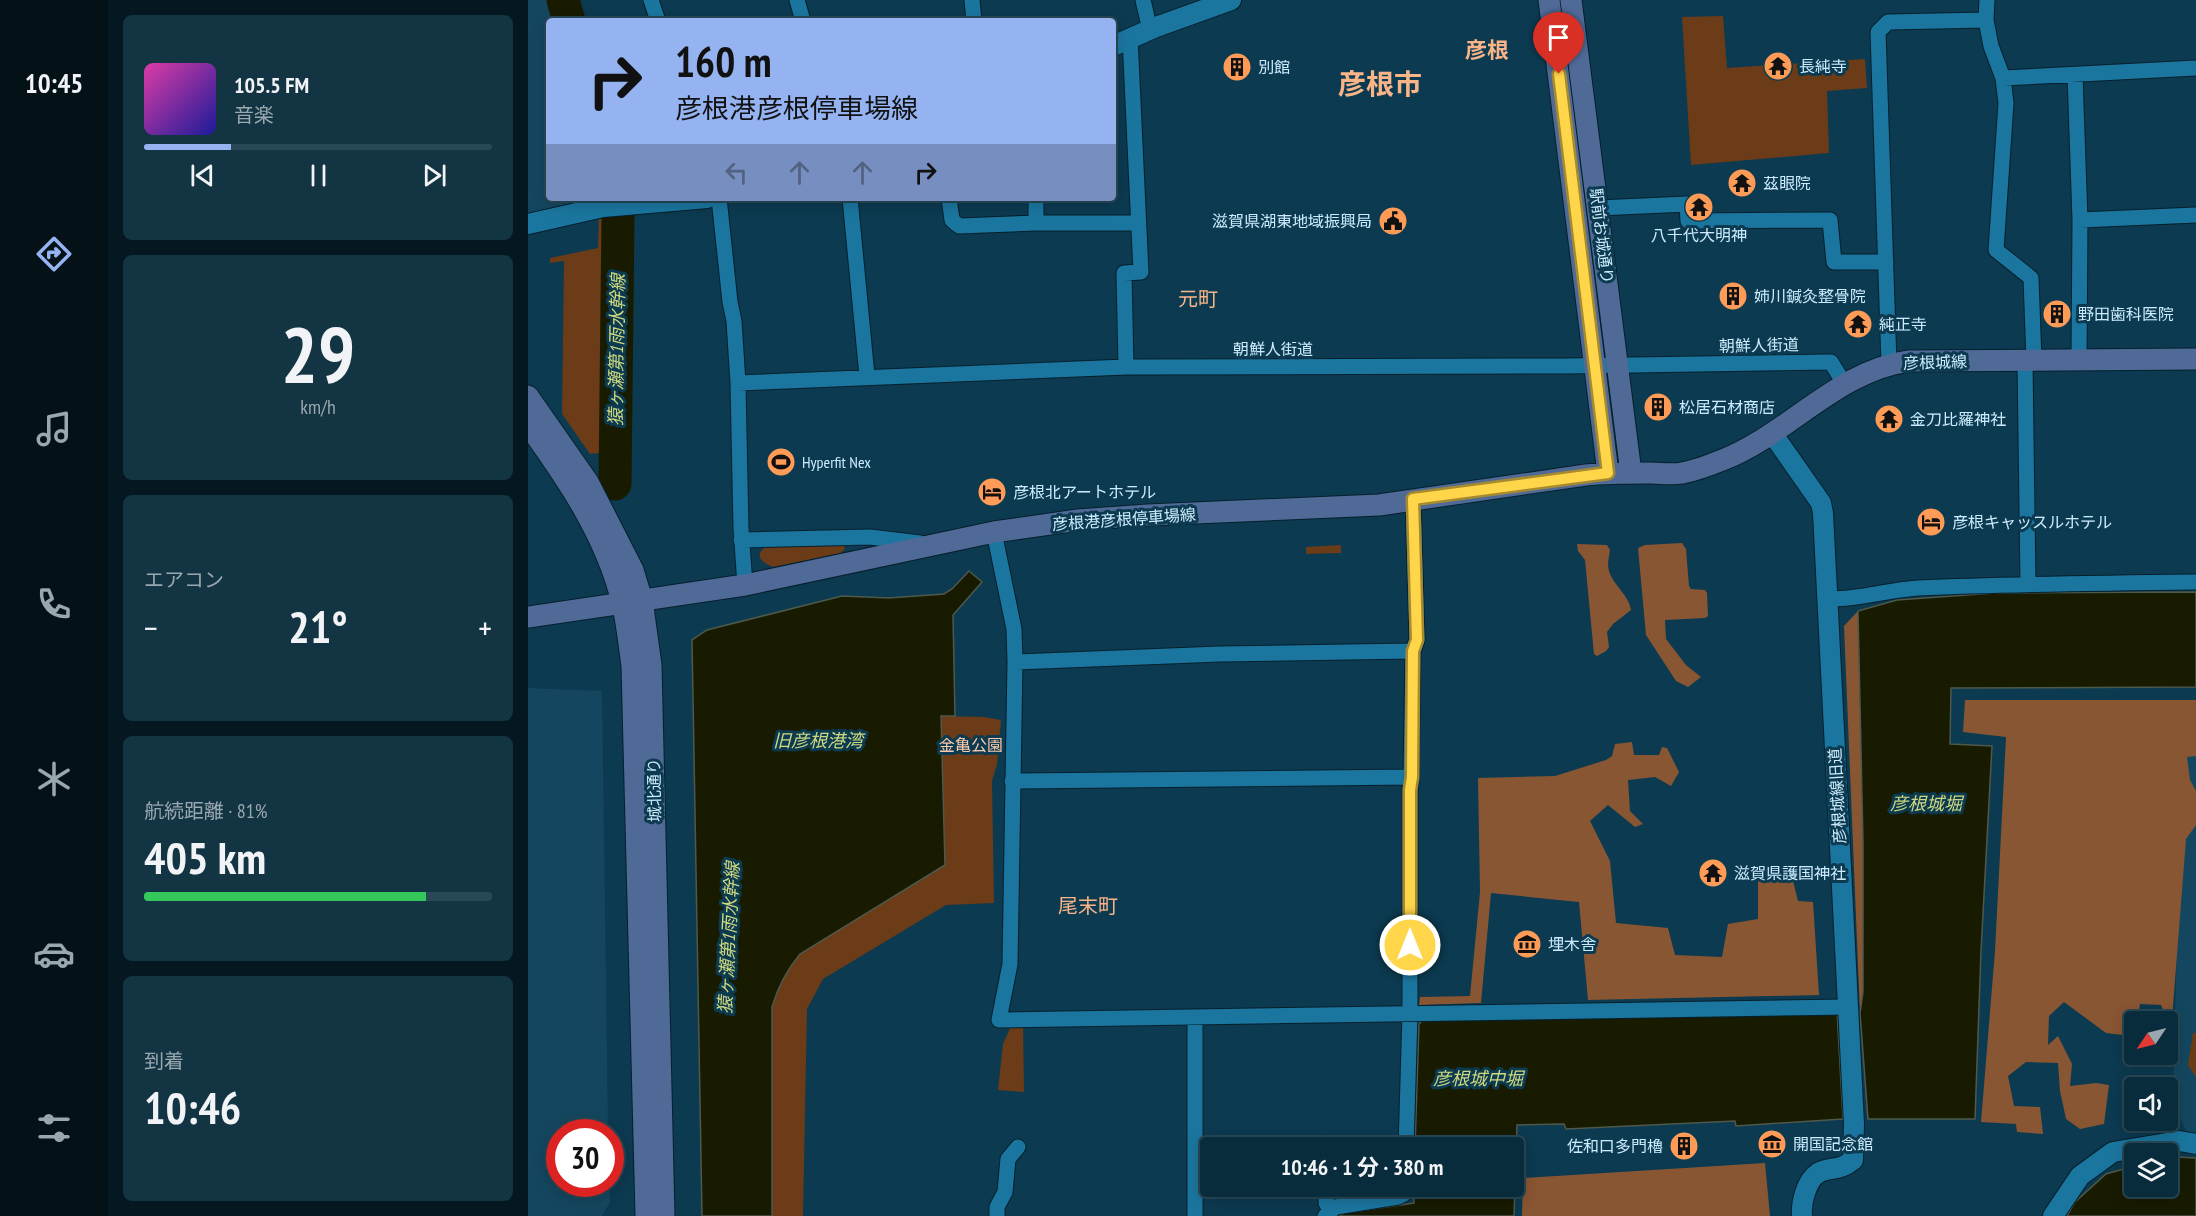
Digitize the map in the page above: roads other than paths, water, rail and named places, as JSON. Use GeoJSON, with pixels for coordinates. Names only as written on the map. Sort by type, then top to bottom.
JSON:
{"type":"FeatureCollection","features":[{"type":"Feature","properties":{"kind":"main road","name":"駅前お城通り"},"geometry":{"type":"LineString","coordinates":[[1549,0],[1608,473]]}},
{"type":"Feature","properties":{"kind":"main road","name":"駅前お城通り"},"geometry":{"type":"LineString","coordinates":[[1571,0],[1630,473]]}},
{"type":"Feature","properties":{"kind":"main road","name":"彦根城線"},"geometry":{"type":"LineString","coordinates":[[1630,473],[1681,473],[1725,459],[1772,433],[1845,386],[1889,364],[1909,361],[2196,358]]}},
{"type":"Feature","properties":{"kind":"main road","name":"城北通り"},"geometry":{"type":"LineString","coordinates":[[528,396],[588,482],[633,570],[632,666],[645,1216]]}},
{"type":"Feature","properties":{"kind":"main road","name":"城北通り"},"geometry":{"type":"LineString","coordinates":[[528,425],[535,447],[572,488],[632,601],[651,665],[664,1216]]}},
{"type":"Feature","properties":{"kind":"main road","name":"彦根港彦根停車場線"},"geometry":{"type":"LineString","coordinates":[[528,618],[745,585],[994,532],[1110,518],[1379,505],[1608,473],[1630,473]]}},
{"type":"Feature","properties":{"kind":"street"},"geometry":{"type":"LineString","coordinates":[[651,0],[657,18]]}},
{"type":"Feature","properties":{"kind":"street"},"geometry":{"type":"LineString","coordinates":[[797,0],[802,18]]}},
{"type":"Feature","properties":{"kind":"street"},"geometry":{"type":"LineString","coordinates":[[972,0],[974,18]]}},
{"type":"Feature","properties":{"kind":"street"},"geometry":{"type":"LineString","coordinates":[[1143,0],[1150,30]]}},
{"type":"Feature","properties":{"kind":"street"},"geometry":{"type":"LineString","coordinates":[[1126,367],[1124,273],[1141,273],[1121,42],[1231,0]]}},
{"type":"Feature","properties":{"kind":"street"},"geometry":{"type":"LineString","coordinates":[[1987,0],[1986,20],[1990,46],[2002,78],[2006,103],[1996,250],[2031,278],[2028,584]]}},
{"type":"Feature","properties":{"kind":"street"},"geometry":{"type":"LineString","coordinates":[[1889,364],[1878,32],[1888,22],[1986,20]]}},
{"type":"Feature","properties":{"kind":"street"},"geometry":{"type":"LineString","coordinates":[[2002,78],[2196,68]]}},
{"type":"Feature","properties":{"kind":"street"},"geometry":{"type":"LineString","coordinates":[[2075,75],[2080,220],[2079,360]]}},
{"type":"Feature","properties":{"kind":"street"},"geometry":{"type":"LineString","coordinates":[[528,224],[603,207],[666,201]]}},
{"type":"Feature","properties":{"kind":"street"},"geometry":{"type":"LineString","coordinates":[[719,201],[734,321],[738,383],[741,540],[745,585]]}},
{"type":"Feature","properties":{"kind":"street"},"geometry":{"type":"LineString","coordinates":[[850,201],[867,376]]}},
{"type":"Feature","properties":{"kind":"street"},"geometry":{"type":"LineString","coordinates":[[949,201],[952,220],[959,226],[1138,223]]}},
{"type":"Feature","properties":{"kind":"street"},"geometry":{"type":"LineString","coordinates":[[1036,201],[1036,223]]}},
{"type":"Feature","properties":{"kind":"street"},"geometry":{"type":"LineString","coordinates":[[1598,208],[1687,204],[1688,221],[1830,220],[1834,262],[1886,262]]}},
{"type":"Feature","properties":{"kind":"street"},"geometry":{"type":"LineString","coordinates":[[2080,220],[2196,215]]}},
{"type":"Feature","properties":{"kind":"street","name":"朝鮮人街道"},"geometry":{"type":"LineString","coordinates":[[738,383],[1126,367],[1618,366],[1831,362],[1845,386]]}},
{"type":"Feature","properties":{"kind":"street","name":"彦根城線旧道"},"geometry":{"type":"LineString","coordinates":[[1772,433],[1821,503],[1823,513],[1846,1007],[1854,1124],[1853,1160],[1844,1168],[1818,1173],[1810,1183],[1801,1202],[1802,1216]]}},
{"type":"Feature","properties":{"kind":"street"},"geometry":{"type":"LineString","coordinates":[[1406,1137],[1410,1014],[1410,790],[1413,651],[1417,640],[1413,499]]}},
{"type":"Feature","properties":{"kind":"street"},"geometry":{"type":"LineString","coordinates":[[994,532],[1014,629],[1015,662],[1010,964],[999,1020],[1846,1007]]}},
{"type":"Feature","properties":{"kind":"street"},"geometry":{"type":"LineString","coordinates":[[741,540],[870,537],[932,545]]}},
{"type":"Feature","properties":{"kind":"street"},"geometry":{"type":"LineString","coordinates":[[1827,599],[1844,600],[1904,589],[2028,584],[2196,582]]}},
{"type":"Feature","properties":{"kind":"street"},"geometry":{"type":"LineString","coordinates":[[1015,662],[1220,654],[1413,651]]}},
{"type":"Feature","properties":{"kind":"street"},"geometry":{"type":"LineString","coordinates":[[1012,781],[1412,777]]}},
{"type":"Feature","properties":{"kind":"street"},"geometry":{"type":"LineString","coordinates":[[1195,1017],[1195,1216]]}},
{"type":"Feature","properties":{"kind":"street"},"geometry":{"type":"LineString","coordinates":[[2053,1216],[2080,1176],[2113,1152],[2179,1141],[2196,1144]]}},
{"type":"Feature","properties":{"kind":"street"},"geometry":{"type":"LineString","coordinates":[[997,1216],[997,1207],[1005,1192],[1008,1159],[1018,1147]]}},
{"type":"Feature","properties":{"kind":"street"},"geometry":{"type":"LineString","coordinates":[[1326,1197],[1328,1214]]}},
{"type":"Feature","properties":{"kind":"street"},"geometry":{"type":"LineString","coordinates":[[1328,1214],[1336,1207],[1398,1197]]}},
{"type":"Feature","properties":{"kind":"water","name":"旧彦根港湾"},"geometry":{"type":"Polygon","coordinates":[[[969,571],[982,582],[953,615],[955,716],[941,716],[945,865],[800,954],[791,966],[780,985],[772,1007],[772,1216],[702,1216],[692,640],[707,630],[842,596],[889,598],[944,594],[969,571]]]}},
{"type":"Feature","properties":{"kind":"water","name":"彦根城堀"},"geometry":{"type":"Polygon","coordinates":[[[2196,592],[2196,687],[1951,688],[1950,744],[1992,746],[1975,1119],[1868,1119],[1860,1013],[1863,992],[1863,842],[1858,611],[1897,600],[1995,593],[2196,592]]]}},
{"type":"Feature","properties":{"kind":"water","name":"彦根城中堀"},"geometry":{"type":"Polygon","coordinates":[[[1837,1011],[1843,1119],[1736,1126],[1735,1121],[1566,1129],[1564,1124],[1517,1125],[1517,1137],[1415,1137],[1419,1024],[1425,1018],[1837,1011]]]}},
{"type":"Feature","properties":{"kind":"water"},"geometry":{"type":"Polygon","coordinates":[[[2178,1157],[2196,1158],[2196,1216],[2067,1216],[2075,1202],[2106,1174],[2124,1169],[2124,1197],[2178,1197],[2178,1157]]]}},
{"type":"Feature","properties":{"kind":"water","name":"彦根城中堀"},"geometry":{"type":"Polygon","coordinates":[[[1414,1197],[1515,1197],[1514,1216],[1339,1216],[1344,1213],[1414,1203],[1414,1197]]]}},
{"type":"Feature","properties":{"kind":"waterway","name":"猿ヶ瀬第1雨水幹線"},"geometry":{"type":"LineString","coordinates":[[563,0],[568,18]]}},
{"type":"Feature","properties":{"kind":"waterway","name":"猿ヶ瀬第1雨水幹線"},"geometry":{"type":"LineString","coordinates":[[615,484],[618,216]]}},
{"type":"Feature","properties":{"kind":"place","name":"長純寺"},"geometry":{"type":"Point","coordinates":[1778,66]}},
{"type":"Feature","properties":{"kind":"place","name":"別館"},"geometry":{"type":"Point","coordinates":[1237,67]}},
{"type":"Feature","properties":{"kind":"place","name":"茲眼院"},"geometry":{"type":"Point","coordinates":[1742,183]}},
{"type":"Feature","properties":{"kind":"place","name":"八千代大明神"},"geometry":{"type":"Point","coordinates":[1699,207]}},
{"type":"Feature","properties":{"kind":"place","name":"滋賀県湖東地域振興局"},"geometry":{"type":"Point","coordinates":[1393,221]}},
{"type":"Feature","properties":{"kind":"place","name":"姉川鍼灸整骨院"},"geometry":{"type":"Point","coordinates":[1733,296]}},
{"type":"Feature","properties":{"kind":"place","name":"野田歯科医院"},"geometry":{"type":"Point","coordinates":[2057,314]}},
{"type":"Feature","properties":{"kind":"place","name":"純正寺"},"geometry":{"type":"Point","coordinates":[1858,324]}},
{"type":"Feature","properties":{"kind":"place","name":"松居石材商店"},"geometry":{"type":"Point","coordinates":[1658,407]}},
{"type":"Feature","properties":{"kind":"place","name":"金刀比羅神社"},"geometry":{"type":"Point","coordinates":[1889,419]}},
{"type":"Feature","properties":{"kind":"place","name":"Hyperfit Nex"},"geometry":{"type":"Point","coordinates":[781,462]}},
{"type":"Feature","properties":{"kind":"place","name":"彦根北アートホテル"},"geometry":{"type":"Point","coordinates":[992,492]}},
{"type":"Feature","properties":{"kind":"place","name":"彦根キャッスルホテル"},"geometry":{"type":"Point","coordinates":[1931,522]}},
{"type":"Feature","properties":{"kind":"place","name":"滋賀県護国神社"},"geometry":{"type":"Point","coordinates":[1713,873]}},
{"type":"Feature","properties":{"kind":"place","name":"埋木舎"},"geometry":{"type":"Point","coordinates":[1527,944]}},
{"type":"Feature","properties":{"kind":"place","name":"開国記念館"},"geometry":{"type":"Point","coordinates":[1772,1144]}},
{"type":"Feature","properties":{"kind":"place","name":"佐和口多門櫓"},"geometry":{"type":"Point","coordinates":[1684,1146]}},
{"type":"Feature","properties":{"kind":"district","name":"彦根"},"geometry":{"type":"Point","coordinates":[1487,50]}},
{"type":"Feature","properties":{"kind":"district","name":"彦根市"},"geometry":{"type":"Point","coordinates":[1380,84]}},
{"type":"Feature","properties":{"kind":"district","name":"元町"},"geometry":{"type":"Point","coordinates":[1198,299]}},
{"type":"Feature","properties":{"kind":"district","name":"尾末町"},"geometry":{"type":"Point","coordinates":[1088,906]}},
{"type":"Feature","properties":{"kind":"park label","name":"金亀公園"},"geometry":{"type":"Point","coordinates":[971,745]}}]}
